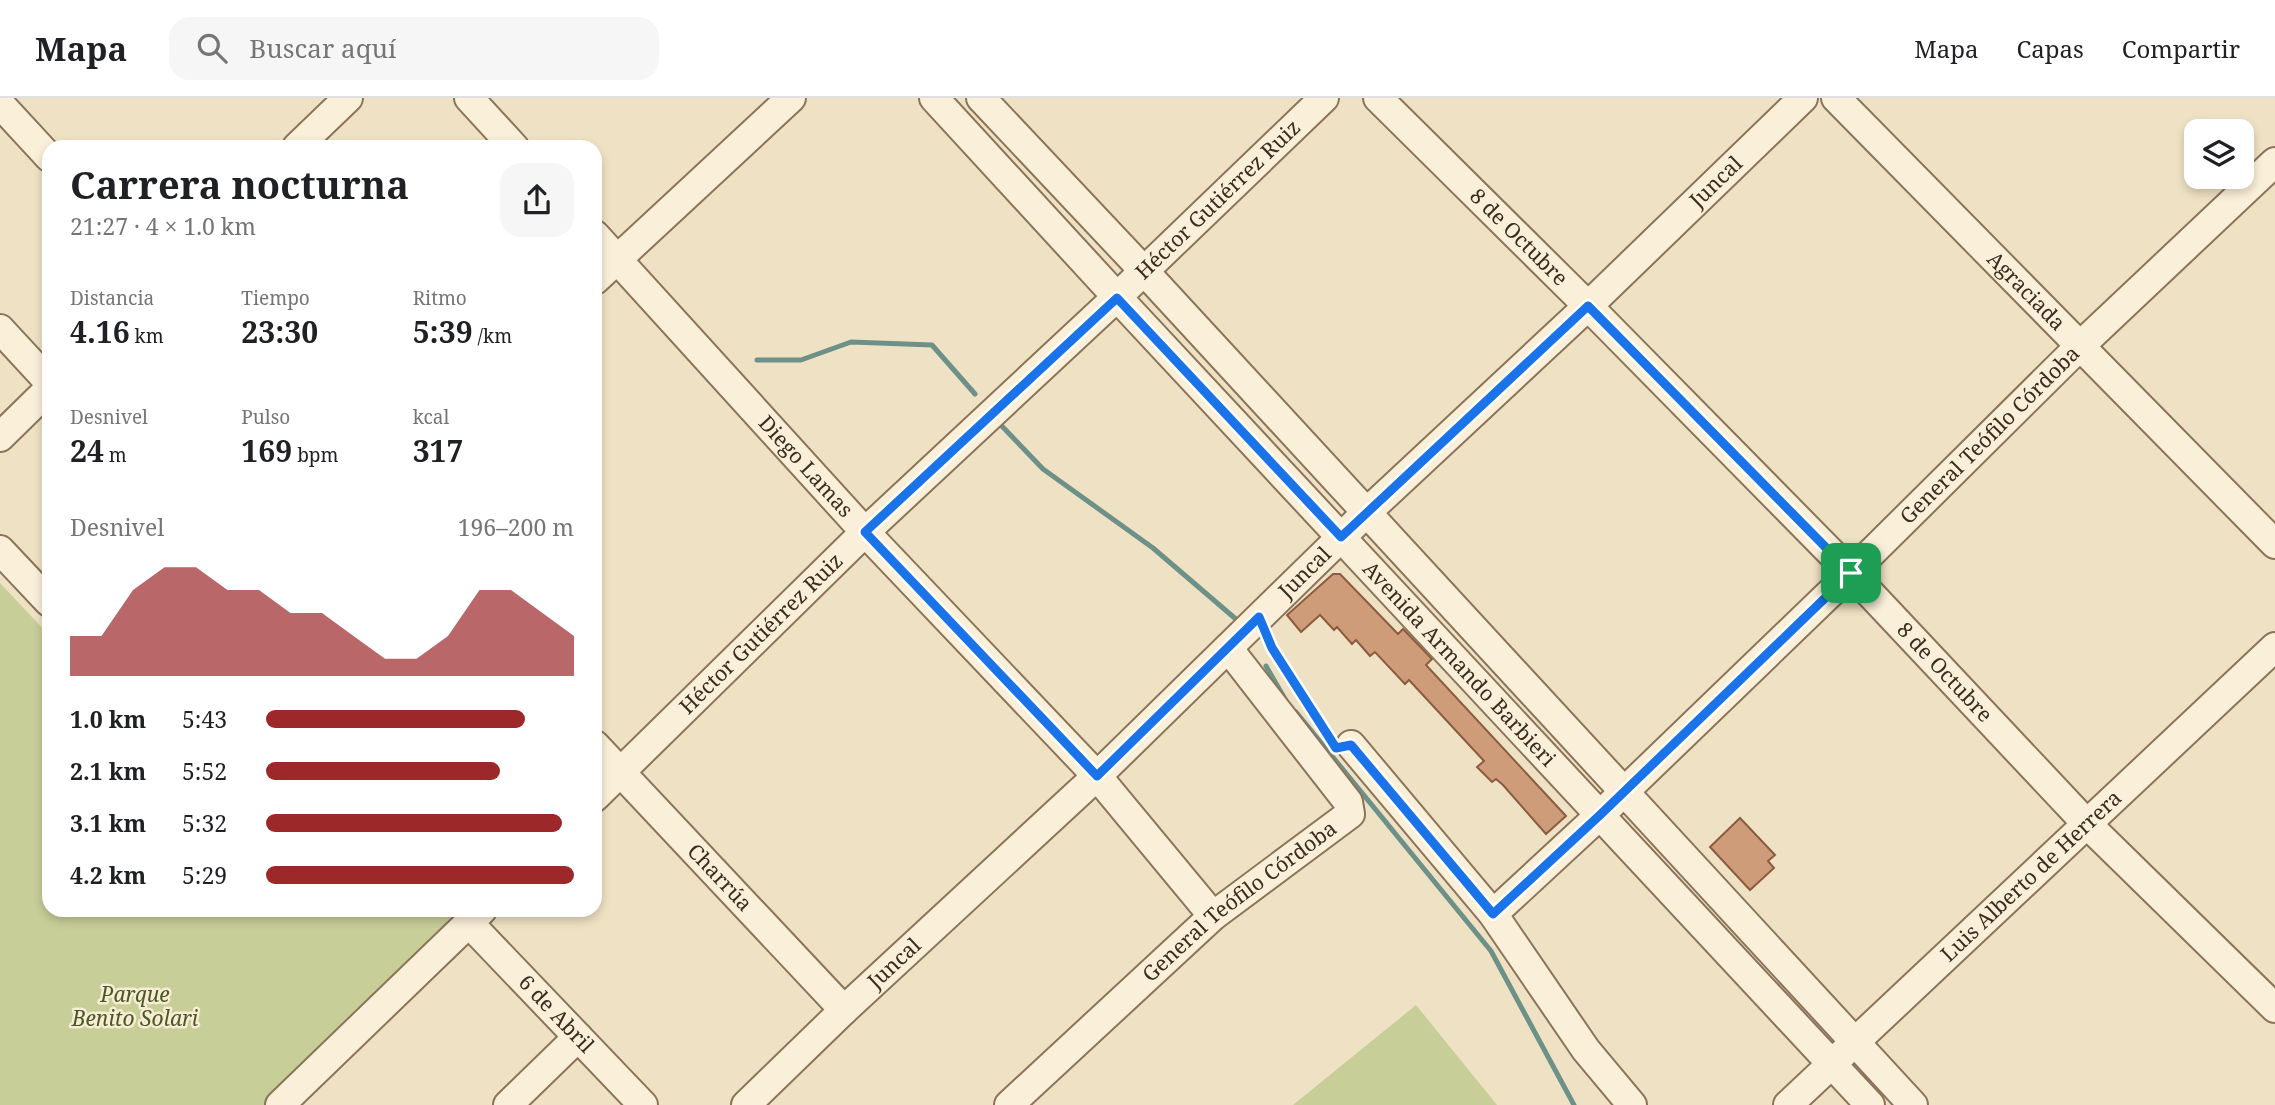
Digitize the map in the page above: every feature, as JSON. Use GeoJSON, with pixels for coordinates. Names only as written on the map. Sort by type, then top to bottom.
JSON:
{"type":"FeatureCollection","features":[{"type":"Feature","properties":{"kind":"street"},"geometry":{"type":"LineString","coordinates":[[304,140],[348,98]]}},
{"type":"Feature","properties":{"kind":"street"},"geometry":{"type":"LineString","coordinates":[[470,98],[508,140]]}},
{"type":"Feature","properties":{"kind":"street"},"geometry":{"type":"LineString","coordinates":[[602,273],[791,98]]}},
{"type":"Feature","properties":{"kind":"street","name":"Avenida Armando Barbieri"},"geometry":{"type":"LineString","coordinates":[[934,98],[1117,298],[1870,1105]]}},
{"type":"Feature","properties":{"kind":"street","name":"Avenida Armando Barbieri"},"geometry":{"type":"LineString","coordinates":[[981,98],[1144,271],[1913,1105]]}},
{"type":"Feature","properties":{"kind":"street","name":"Héctor Gutiérrez Ruiz"},"geometry":{"type":"LineString","coordinates":[[602,790],[865,532],[1117,298],[1324,98]]}},
{"type":"Feature","properties":{"kind":"street","name":"8 de Octubre"},"geometry":{"type":"LineString","coordinates":[[1378,98],[1851,573],[2087,824],[2275,1008]]}},
{"type":"Feature","properties":{"kind":"street","name":"Juncal"},"geometry":{"type":"LineString","coordinates":[[746,1105],[844,1010],[1097,776],[1341,537],[1588,306],[1802,98]]}},
{"type":"Feature","properties":{"kind":"street","name":"Agraciada"},"geometry":{"type":"LineString","coordinates":[[1836,98],[2275,544]]}},
{"type":"Feature","properties":{"kind":"street"},"geometry":{"type":"LineString","coordinates":[[0,104],[42,149]]}},
{"type":"Feature","properties":{"kind":"street","name":"General Teófilo Córdoba"},"geometry":{"type":"LineString","coordinates":[[1493,914],[1600,815],[1851,573],[2081,345],[2275,162]]}},
{"type":"Feature","properties":{"kind":"street","name":"Diego Lamas"},"geometry":{"type":"LineString","coordinates":[[602,243],[865,532],[1097,776],[1213,916]]}},
{"type":"Feature","properties":{"kind":"street"},"geometry":{"type":"LineString","coordinates":[[0,329],[42,374]]}},
{"type":"Feature","properties":{"kind":"street"},"geometry":{"type":"LineString","coordinates":[[0,437],[42,396]]}},
{"type":"Feature","properties":{"kind":"street"},"geometry":{"type":"LineString","coordinates":[[0,550],[42,595]]}},
{"type":"Feature","properties":{"kind":"street","name":"Luis Alberto de Herrera"},"geometry":{"type":"LineString","coordinates":[[1788,1105],[2275,647]]}},
{"type":"Feature","properties":{"kind":"street","name":"General Teófilo Córdoba"},"geometry":{"type":"LineString","coordinates":[[1009,1105],[1039,1092],[1213,916],[1350,814],[1348,802],[1228,648]]}},
{"type":"Feature","properties":{"kind":"street"},"geometry":{"type":"LineString","coordinates":[[1351,745],[1493,914],[1586,1050],[1632,1105]]}},
{"type":"Feature","properties":{"kind":"street","name":"Charrúa"},"geometry":{"type":"LineString","coordinates":[[602,753],[844,1010]]}},
{"type":"Feature","properties":{"kind":"street"},"geometry":{"type":"LineString","coordinates":[[280,1105],[476,917]]}},
{"type":"Feature","properties":{"kind":"street","name":"6 de Abril"},"geometry":{"type":"LineString","coordinates":[[476,917],[578,1037],[643,1105]]}},
{"type":"Feature","properties":{"kind":"street"},"geometry":{"type":"LineString","coordinates":[[508,1105],[578,1037]]}},
{"type":"Feature","properties":{"kind":"path"},"geometry":{"type":"LineString","coordinates":[[1259,617],[1272,648],[1336,748],[1351,745]]}},
{"type":"Feature","properties":{"kind":"green space","name":"Parque Benito Solari"},"geometry":{"type":"Polygon","coordinates":[[[0,583],[42,628],[42,917],[460,917],[267,1105],[0,1105],[0,583]]]}},
{"type":"Feature","properties":{"kind":"green space"},"geometry":{"type":"Polygon","coordinates":[[[1416,1005],[1497,1105],[1293,1105],[1416,1005]]]}},
{"type":"Feature","properties":{"kind":"building"},"geometry":{"type":"Polygon","coordinates":[[[1333,574],[1340,574],[1398,634],[1403,629],[1432,659],[1426,665],[1566,816],[1546,834],[1503,785],[1496,779],[1492,782],[1477,767],[1484,761],[1409,680],[1405,684],[1375,652],[1370,656],[1356,640],[1352,644],[1337,627],[1334,630],[1320,615],[1301,632],[1287,615],[1333,574]]]}},
{"type":"Feature","properties":{"kind":"building"},"geometry":{"type":"Polygon","coordinates":[[[1740,818],[1775,855],[1768,861],[1774,868],[1750,890],[1710,847],[1740,818]]]}},
{"type":"Feature","properties":{"kind":"waterway"},"geometry":{"type":"LineString","coordinates":[[757,360],[801,360],[851,342],[932,345],[975,394]]}},
{"type":"Feature","properties":{"kind":"waterway"},"geometry":{"type":"LineString","coordinates":[[997,421],[1043,469],[1153,548],[1237,620]]}},
{"type":"Feature","properties":{"kind":"waterway"},"geometry":{"type":"LineString","coordinates":[[1266,666],[1285,699]]}},
{"type":"Feature","properties":{"kind":"waterway"},"geometry":{"type":"LineString","coordinates":[[1296,712],[1491,951],[1574,1105]]}},
{"type":"Feature","properties":{"kind":"route"},"geometry":{"type":"LineString","coordinates":[[1117,298],[1341,537],[1588,306],[1851,573],[1600,815],[1493,914],[1351,745],[1336,748],[1272,648],[1259,617],[1097,776],[865,532],[1117,298]]}}]}
